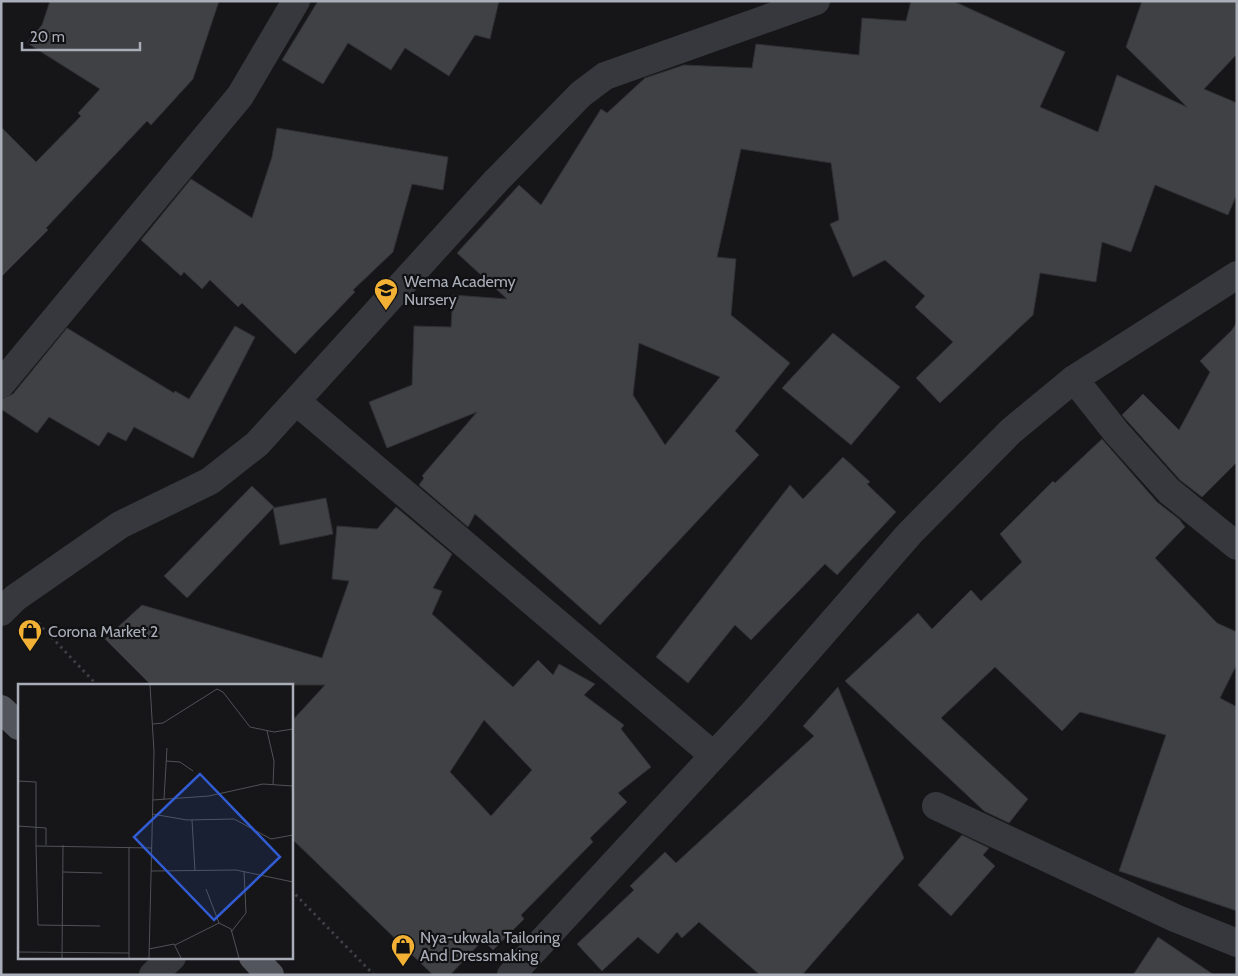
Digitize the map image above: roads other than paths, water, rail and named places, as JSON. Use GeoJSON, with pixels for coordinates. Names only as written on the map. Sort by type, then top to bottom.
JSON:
{"type":"FeatureCollection","features":[{"type":"Feature","properties":{"kind":"main road"},"geometry":{"type":"LineString","coordinates":[[1,709],[18,725]]}},
{"type":"Feature","properties":{"kind":"main road"},"geometry":{"type":"LineString","coordinates":[[254,958],[270,975]]}},
{"type":"Feature","properties":{"kind":"street"},"geometry":{"type":"LineString","coordinates":[[1,384],[240,96],[296,1]]}},
{"type":"Feature","properties":{"kind":"street"},"geometry":{"type":"LineString","coordinates":[[8,605],[120,525],[174,501],[210,481],[258,444],[496,181],[581,94],[605,76],[816,1]]}},
{"type":"Feature","properties":{"kind":"street"},"geometry":{"type":"LineString","coordinates":[[511,975],[712,755],[755,711],[910,533],[1012,431],[1074,378],[1237,275]]}},
{"type":"Feature","properties":{"kind":"street"},"geometry":{"type":"LineString","coordinates":[[1074,378],[1116,432],[1169,490],[1237,546]]}},
{"type":"Feature","properties":{"kind":"street"},"geometry":{"type":"LineString","coordinates":[[296,402],[712,755]]}},
{"type":"Feature","properties":{"kind":"street"},"geometry":{"type":"LineString","coordinates":[[936,806],[1175,918],[1237,943]]}},
{"type":"Feature","properties":{"kind":"street"},"geometry":{"type":"LineString","coordinates":[[153,975],[171,958]]}},
{"type":"Feature","properties":{"kind":"place","name":"Wema Academy Nursery"},"geometry":{"type":"Point","coordinates":[386,311]}},
{"type":"Feature","properties":{"kind":"place","name":"Corona Market 2"},"geometry":{"type":"Point","coordinates":[30,652]}},
{"type":"Feature","properties":{"kind":"place","name":"Nya-ukwala Tailoring And Dressmaking"},"geometry":{"type":"Point","coordinates":[403,967]}}]}
